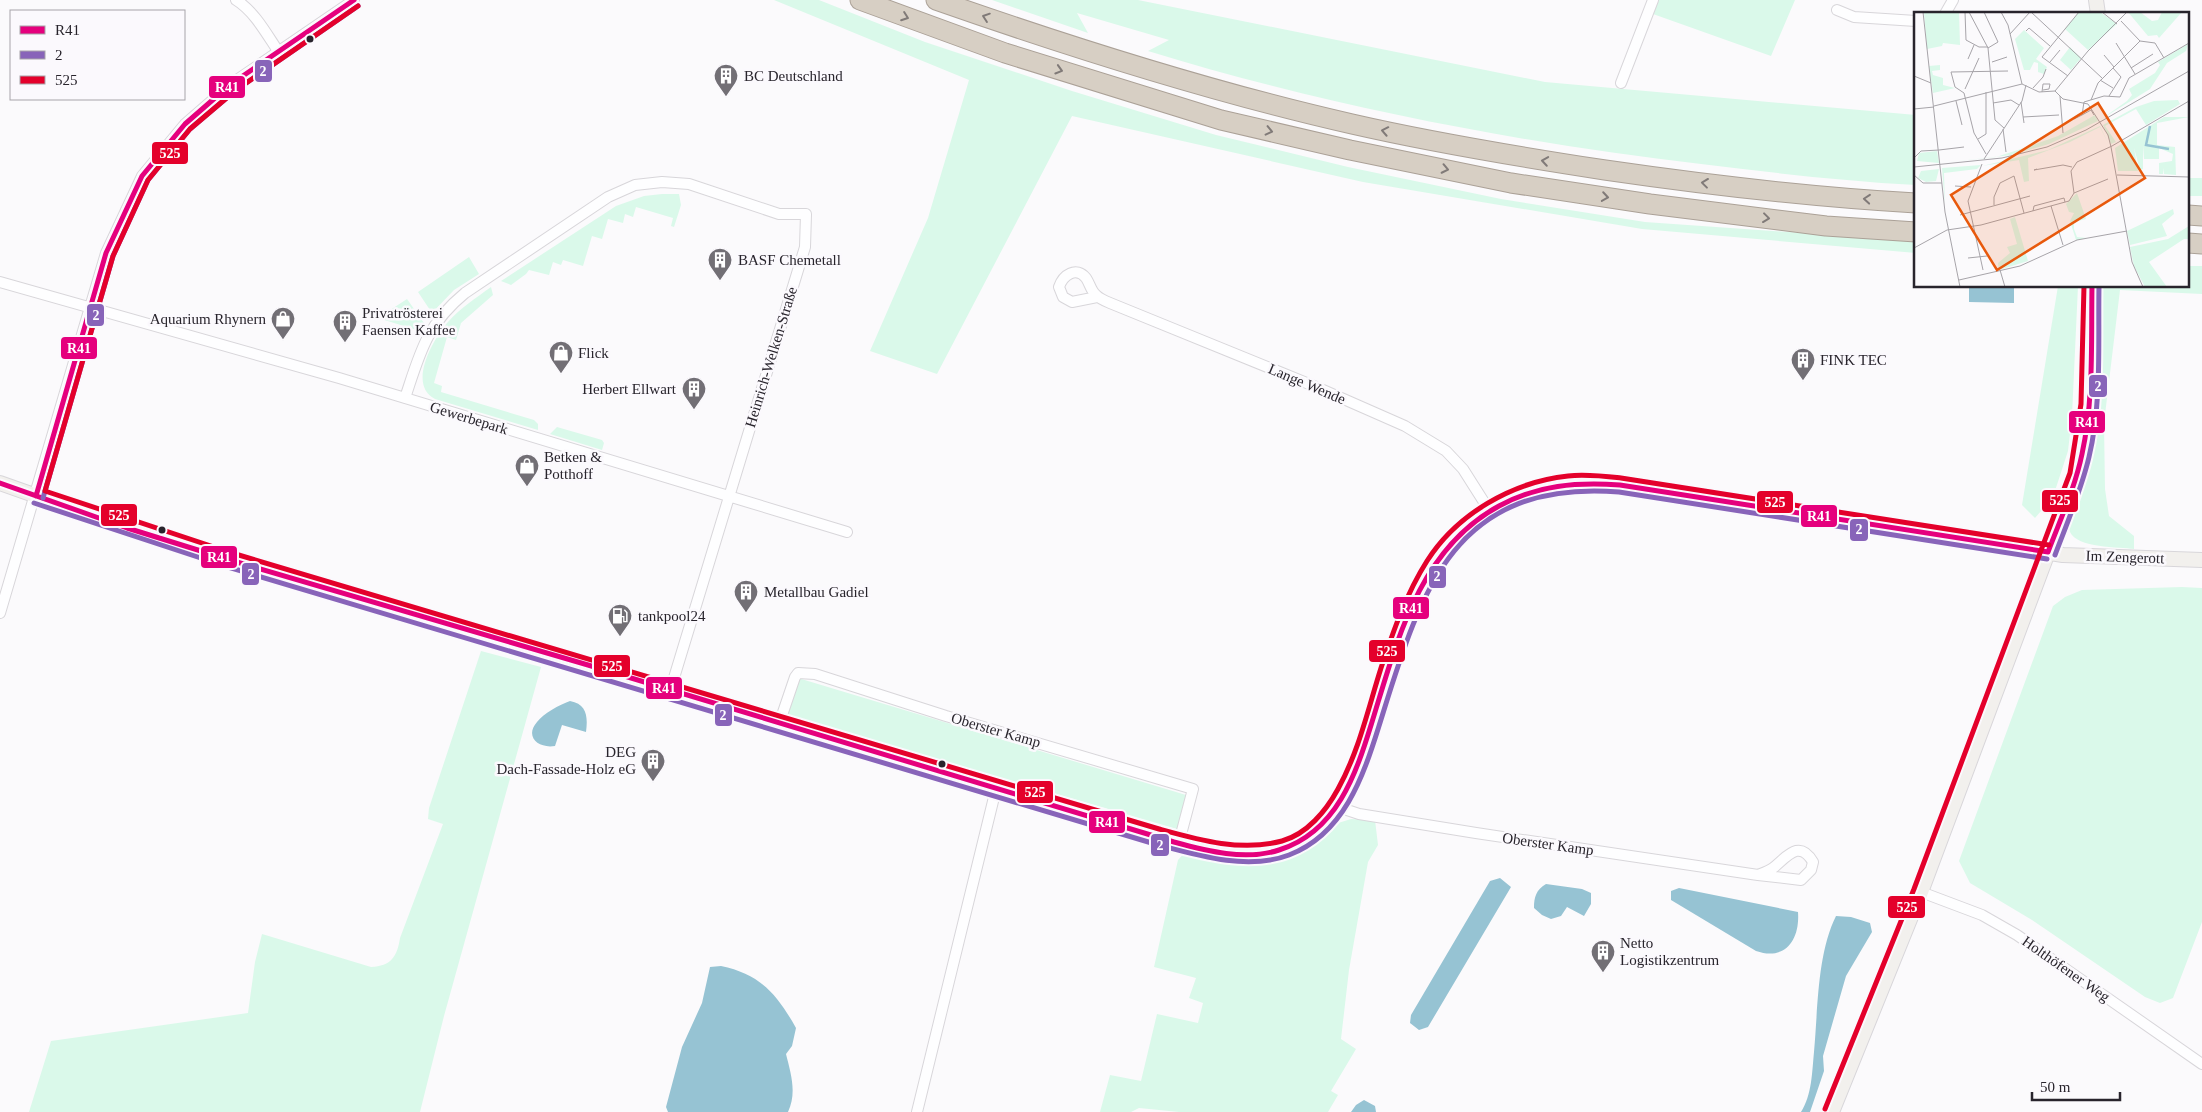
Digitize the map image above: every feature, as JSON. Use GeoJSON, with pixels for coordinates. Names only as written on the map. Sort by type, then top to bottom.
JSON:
{"type":"FeatureCollection","features":[{"type":"Feature","properties":{"kind":"highway"},"geometry":{"type":"LineString","coordinates":[[860,0],[1005,53],[1221,120],[1350,150],[1511,182],[1650,204],[1826,226],[1914,232]]}},
{"type":"Feature","properties":{"kind":"highway"},"geometry":{"type":"LineString","coordinates":[[936,0],[1182,80],[1352,124],[1509,155],[1648,176],[1766,191],[1914,202]]}},
{"type":"Feature","properties":{"kind":"main road"},"geometry":{"type":"LineString","coordinates":[[1832,1112],[1921,892],[2077,475],[2083,453],[2088,410],[2092,288]]}},
{"type":"Feature","properties":{"kind":"main road"},"geometry":{"type":"LineString","coordinates":[[0,483],[194,549],[996,789],[1208,850],[1236,854],[1275,852],[1306,839],[1338,807],[1348,792],[1356,772],[1404,622],[1423,579],[1447,545],[1467,525],[1489,510],[1519,496],[1546,488],[1578,483],[1620,485],[2048,552]]}},
{"type":"Feature","properties":{"kind":"main road","name":"Im Zengerott"},"geometry":{"type":"LineString","coordinates":[[2048,552],[2202,560]]}},
{"type":"Feature","properties":{"kind":"street"},"geometry":{"type":"LineString","coordinates":[[236,0],[258,21],[278,50]]}},
{"type":"Feature","properties":{"kind":"street"},"geometry":{"type":"LineString","coordinates":[[0,613],[106,253],[142,176],[185,124],[231,84],[278,50],[354,0]]}},
{"type":"Feature","properties":{"kind":"street"},"geometry":{"type":"LineString","coordinates":[[1621,83],[1653,0]]}},
{"type":"Feature","properties":{"kind":"street"},"geometry":{"type":"LineString","coordinates":[[1947,12],[1953,0]]}},
{"type":"Feature","properties":{"kind":"street"},"geometry":{"type":"LineString","coordinates":[[1837,10],[1854,17],[1914,21]]}},
{"type":"Feature","properties":{"kind":"street","name":"Heinrich-Welken-Straße"},"geometry":{"type":"LineString","coordinates":[[405,398],[424,343],[433,325],[448,308],[465,294],[608,197],[635,186],[662,182],[689,184],[779,214],[806,214],[805,247],[670,691]]}},
{"type":"Feature","properties":{"kind":"street","name":"Gewerbepark"},"geometry":{"type":"LineString","coordinates":[[0,282],[405,398],[729,498],[847,532]]}},
{"type":"Feature","properties":{"kind":"street","name":"Lange Wende"},"geometry":{"type":"LineString","coordinates":[[1097,296],[1406,426],[1446,451],[1464,469],[1489,510]]}},
{"type":"Feature","properties":{"kind":"street","name":"Oberster Kamp"},"geometry":{"type":"LineString","coordinates":[[779,724],[795,677],[798,673],[815,674],[946,716],[1194,789],[1179,842]]}},
{"type":"Feature","properties":{"kind":"street"},"geometry":{"type":"LineString","coordinates":[[917,1112],[996,789]]}},
{"type":"Feature","properties":{"kind":"street","name":"Oberster Kamp"},"geometry":{"type":"LineString","coordinates":[[1338,807],[1359,814],[1476,833],[1758,875],[1801,880],[1811,870],[1813,862],[1809,854],[1800,850],[1788,854],[1772,868],[1758,875]]}},
{"type":"Feature","properties":{"kind":"street","name":"Holthöfener Weg"},"geometry":{"type":"LineString","coordinates":[[1921,892],[1982,915],[2017,935],[2202,1064]]}},
{"type":"Feature","properties":{"kind":"green space"},"geometry":{"type":"Polygon","coordinates":[[[774,0],[819,0],[925,42],[1072,91],[1216,135],[1348,167],[1501,199],[1645,222],[1914,241],[1914,253],[1642,229],[1363,182],[1072,116],[937,374],[870,351],[928,218],[969,80],[774,0]]]}},
{"type":"Feature","properties":{"kind":"green space"},"geometry":{"type":"Polygon","coordinates":[[[992,0],[1138,0],[1545,82],[1914,115],[1914,185],[1728,167],[1561,145],[1491,133],[1352,105],[1215,71],[1148,51],[1169,40],[1077,13],[1088,33],[992,0]]]}},
{"type":"Feature","properties":{"kind":"green space"},"geometry":{"type":"Polygon","coordinates":[[[1659,0],[1795,0],[1771,56],[1653,14],[1659,0]]]}},
{"type":"Feature","properties":{"kind":"green space"},"geometry":{"type":"Polygon","coordinates":[[[2190,178],[2202,178],[2202,196],[2190,196],[2190,178]]]}},
{"type":"Feature","properties":{"kind":"green space"},"geometry":{"type":"Polygon","coordinates":[[[679,194],[681,205],[674,227],[671,226],[673,218],[636,207],[633,217],[625,214],[623,223],[608,219],[602,239],[592,236],[583,266],[563,260],[561,265],[553,262],[549,275],[529,270],[511,285],[501,281],[616,206],[644,196],[679,194]]]}},
{"type":"Feature","properties":{"kind":"green space"},"geometry":{"type":"Polygon","coordinates":[[[469,257],[479,274],[454,290],[432,313],[418,292],[469,257]]]}},
{"type":"Feature","properties":{"kind":"green space"},"geometry":{"type":"Polygon","coordinates":[[[2190,266],[2202,266],[2202,294],[2120,290],[2104,423],[2105,489],[2109,516],[2134,536],[2134,549],[2089,544],[2074,537],[2070,532],[2069,527],[2073,509],[2087,462],[2091,440],[2097,374],[2100,288],[2190,288],[2190,266]]]}},
{"type":"Feature","properties":{"kind":"green space"},"geometry":{"type":"Polygon","coordinates":[[[491,287],[493,295],[461,323],[456,340],[447,337],[434,383],[442,386],[441,392],[534,420],[538,424],[538,430],[435,399],[427,392],[423,383],[425,362],[442,330],[468,303],[491,287]]]}},
{"type":"Feature","properties":{"kind":"green space"},"geometry":{"type":"Polygon","coordinates":[[[2058,288],[2078,288],[2072,416],[2068,451],[2053,497],[2035,518],[2022,505],[2058,288]]]}},
{"type":"Feature","properties":{"kind":"green space"},"geometry":{"type":"Polygon","coordinates":[[[407,299],[424,323],[420,331],[378,318],[407,299]]]}},
{"type":"Feature","properties":{"kind":"green space"},"geometry":{"type":"Polygon","coordinates":[[[557,427],[602,440],[604,443],[602,450],[550,434],[557,427]]]}},
{"type":"Feature","properties":{"kind":"green space"},"geometry":{"type":"Polygon","coordinates":[[[2202,588],[2202,922],[2173,998],[2160,1003],[2145,997],[2032,920],[1970,883],[1959,861],[2053,606],[2065,597],[2082,590],[2202,588]]]}},
{"type":"Feature","properties":{"kind":"green space"},"geometry":{"type":"Polygon","coordinates":[[[481,651],[541,667],[444,1016],[420,1112],[29,1112],[51,1041],[248,1013],[255,962],[262,934],[371,967],[384,965],[392,959],[443,824],[428,819],[429,808],[481,651]]]}},
{"type":"Feature","properties":{"kind":"green space"},"geometry":{"type":"Polygon","coordinates":[[[798,678],[1186,795],[1177,829],[786,715],[798,678]]]}},
{"type":"Feature","properties":{"kind":"green space"},"geometry":{"type":"Polygon","coordinates":[[[1351,819],[1375,820],[1378,845],[1368,862],[1349,970],[1341,1039],[1356,1049],[1331,1091],[1338,1095],[1328,1112],[1179,1112],[1139,1108],[1131,1112],[1100,1112],[1110,1075],[1141,1081],[1157,1014],[1198,1023],[1203,1003],[1189,998],[1196,978],[1154,967],[1178,860],[1185,852],[1236,860],[1267,861],[1307,848],[1335,824],[1351,819]]]}},
{"type":"Feature","properties":{"kind":"water"},"geometry":{"type":"Polygon","coordinates":[[[1969,288],[2014,288],[2014,303],[1969,302],[1969,288]]]}},
{"type":"Feature","properties":{"kind":"water"},"geometry":{"type":"Polygon","coordinates":[[[570,701],[583,708],[587,721],[586,732],[562,725],[555,746],[544,746],[535,741],[532,732],[537,722],[544,715],[570,701]]]}},
{"type":"Feature","properties":{"kind":"water"},"geometry":{"type":"Polygon","coordinates":[[[1500,878],[1511,887],[1428,1027],[1419,1030],[1410,1023],[1411,1015],[1490,881],[1500,878]]]}},
{"type":"Feature","properties":{"kind":"water"},"geometry":{"type":"Polygon","coordinates":[[[1546,884],[1582,889],[1591,893],[1591,904],[1584,916],[1567,907],[1561,916],[1551,919],[1542,915],[1534,908],[1534,900],[1538,891],[1546,884]]]}},
{"type":"Feature","properties":{"kind":"water"},"geometry":{"type":"Polygon","coordinates":[[[1679,888],[1798,912],[1798,922],[1793,939],[1789,946],[1775,953],[1756,951],[1671,900],[1671,891],[1679,888]]]}},
{"type":"Feature","properties":{"kind":"water"},"geometry":{"type":"Polygon","coordinates":[[[1836,916],[1851,917],[1870,923],[1872,932],[1846,976],[1823,1056],[1824,1071],[1810,1112],[1801,1112],[1811,1083],[1818,1000],[1825,947],[1836,916]]]}},
{"type":"Feature","properties":{"kind":"water"},"geometry":{"type":"Polygon","coordinates":[[[721,966],[746,974],[766,987],[782,1005],[796,1028],[792,1046],[786,1054],[793,1091],[788,1112],[668,1112],[666,1107],[682,1047],[702,1003],[710,967],[721,966]]]}},
{"type":"Feature","properties":{"kind":"water"},"geometry":{"type":"Polygon","coordinates":[[[1364,1100],[1375,1106],[1376,1112],[1351,1112],[1356,1105],[1364,1100]]]}},
{"type":"Feature","properties":{"kind":"transit line","name":"R41"},"geometry":{"type":"LineString","coordinates":[[36,496],[106,253],[142,176],[185,124],[231,84],[354,0]]}},
{"type":"Feature","properties":{"kind":"transit line","name":"2"},"geometry":{"type":"LineString","coordinates":[[43,498],[113,256],[148,180],[190,129],[236,90],[358,6]]}},
{"type":"Feature","properties":{"kind":"transit line","name":"525"},"geometry":{"type":"LineString","coordinates":[[358,6],[236,90],[190,129],[148,180],[113,256],[45,491],[232,553],[1159,829],[1205,841],[1236,845],[1267,844],[1291,838],[1308,827],[1322,813],[1338,789],[1352,760],[1395,627],[1406,600],[1427,561],[1439,544],[1470,515],[1488,503],[1527,485],[1547,479],[1575,475],[1621,478],[2049,545]]}},
{"type":"Feature","properties":{"kind":"transit line","name":"525"},"geometry":{"type":"LineString","coordinates":[[1825,1109],[1914,889],[2070,473],[2081,404],[2084,288]]}},
{"type":"Feature","properties":{"kind":"transit line","name":"R41"},"geometry":{"type":"LineString","coordinates":[[2048,552],[2075,479],[2086,433],[2091,370],[2092,288]]}},
{"type":"Feature","properties":{"kind":"transit line","name":"2"},"geometry":{"type":"LineString","coordinates":[[2055,555],[2082,482],[2093,436],[2098,394],[2099,288]]}},
{"type":"Feature","properties":{"kind":"transit line","name":"R41"},"geometry":{"type":"LineString","coordinates":[[0,483],[127,528],[230,560],[588,665],[1174,842],[1200,849],[1240,855],[1253,855],[1279,850],[1299,841],[1316,830],[1330,815],[1351,781],[1366,742],[1402,629],[1430,572],[1449,546],[1472,524],[1499,506],[1528,493],[1573,485],[1620,485],[2048,552]]}},
{"type":"Feature","properties":{"kind":"transit line","name":"2"},"geometry":{"type":"LineString","coordinates":[[34,503],[228,567],[1155,844],[1204,857],[1256,862],[1273,860],[1308,846],[1324,833],[1349,802],[1366,765],[1410,632],[1429,591],[1451,555],[1480,526],[1516,505],[1562,493],[1619,492],[2047,559]]}},
{"type":"Feature","properties":{"kind":"place","name":"BC Deutschland"},"geometry":{"type":"Point","coordinates":[726,97]}},
{"type":"Feature","properties":{"kind":"place","name":"BASF Chemetall"},"geometry":{"type":"Point","coordinates":[720,281]}},
{"type":"Feature","properties":{"kind":"place","name":"Aquarium Rhynern"},"geometry":{"type":"Point","coordinates":[283,340]}},
{"type":"Feature","properties":{"kind":"place","name":"Privatrösterei Faensen Kaffee"},"geometry":{"type":"Point","coordinates":[345,343]}},
{"type":"Feature","properties":{"kind":"place","name":"Flick"},"geometry":{"type":"Point","coordinates":[561,374]}},
{"type":"Feature","properties":{"kind":"place","name":"FINK TEC"},"geometry":{"type":"Point","coordinates":[1803,381]}},
{"type":"Feature","properties":{"kind":"place","name":"Herbert Ellwart"},"geometry":{"type":"Point","coordinates":[694,410]}},
{"type":"Feature","properties":{"kind":"place","name":"Betken & Potthoff"},"geometry":{"type":"Point","coordinates":[527,487]}},
{"type":"Feature","properties":{"kind":"place","name":"Metallbau Gadiel"},"geometry":{"type":"Point","coordinates":[746,613]}},
{"type":"Feature","properties":{"kind":"place","name":"tankpool24"},"geometry":{"type":"Point","coordinates":[620,637]}},
{"type":"Feature","properties":{"kind":"place","name":"DEG Dach-Fassade-Holz eG"},"geometry":{"type":"Point","coordinates":[653,782]}},
{"type":"Feature","properties":{"kind":"place","name":"Netto Logistikzentrum"},"geometry":{"type":"Point","coordinates":[1603,973]}}]}
